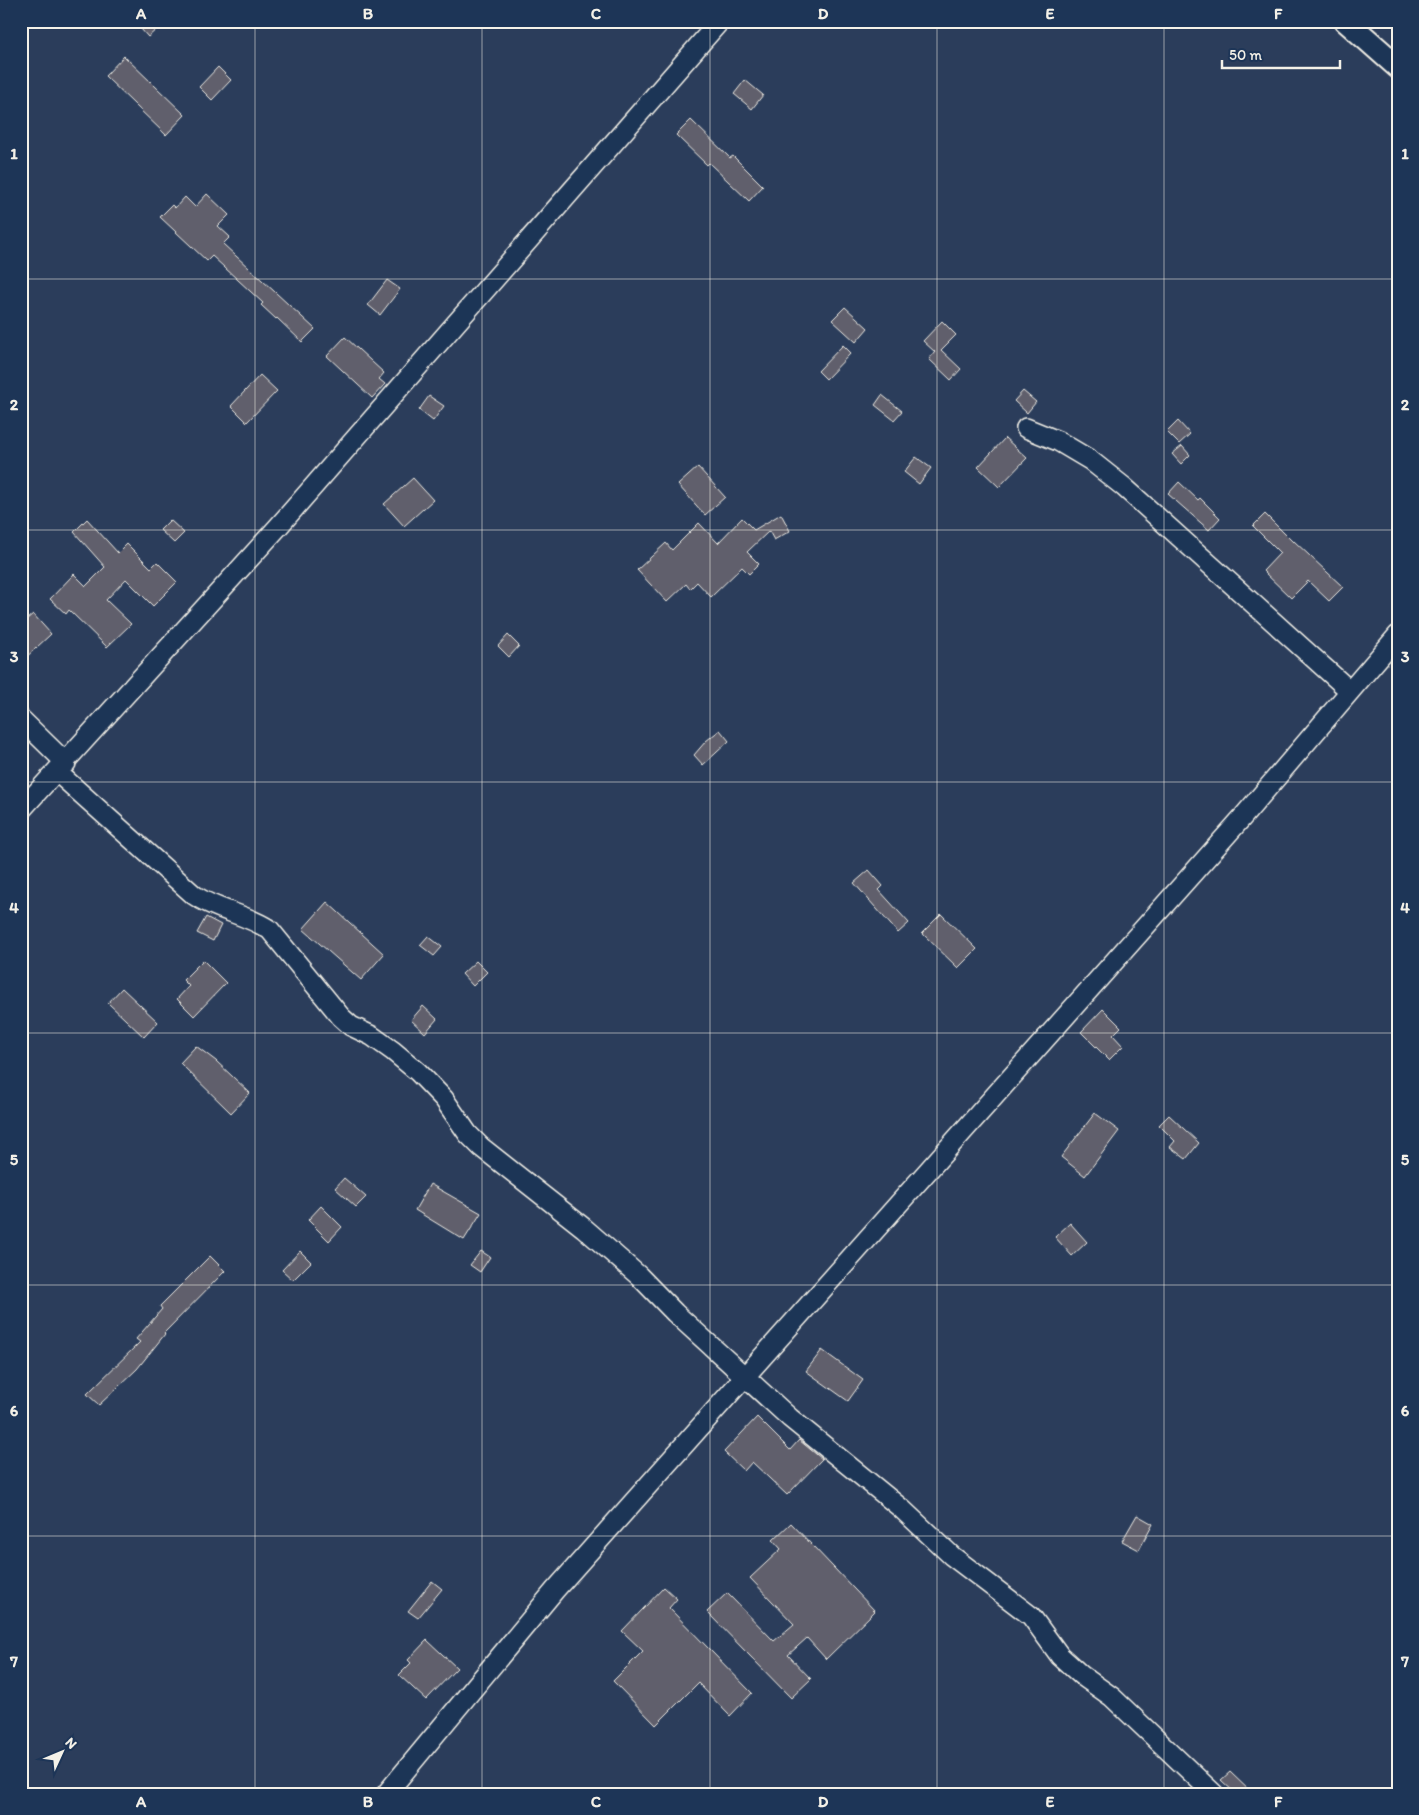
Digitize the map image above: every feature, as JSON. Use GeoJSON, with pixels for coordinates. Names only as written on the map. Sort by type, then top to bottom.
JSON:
{"type":"FeatureCollection","features":[{"type":"Feature","properties":{"kind":"main road"},"geometry":{"type":"LineString","coordinates":[[1346,21],[1398,68]]}},
{"type":"Feature","properties":{"kind":"street"},"geometry":{"type":"LineString","coordinates":[[21,810],[284,520],[720,21]]}},
{"type":"Feature","properties":{"kind":"street"},"geometry":{"type":"LineString","coordinates":[[1026,428],[1058,441],[1090,460],[1124,487],[1350,691]]}},
{"type":"Feature","properties":{"kind":"street"},"geometry":{"type":"LineString","coordinates":[[386,1794],[555,1590],[1242,819],[1398,635]]}},
{"type":"Feature","properties":{"kind":"street"},"geometry":{"type":"LineString","coordinates":[[21,719],[61,768],[199,898],[214,907],[263,925],[270,930],[341,1017],[351,1026],[372,1036],[418,1072],[444,1099],[468,1134],[481,1147],[584,1228],[639,1276],[675,1313],[790,1418],[902,1509],[952,1556],[1031,1616],[1060,1656],[1081,1676],[1112,1698],[1214,1794]]}},
{"type":"Feature","properties":{"kind":"building"},"geometry":{"type":"Polygon","coordinates":[[[134,21],[166,21],[148,37],[134,21]]]}},
{"type":"Feature","properties":{"kind":"building"},"geometry":{"type":"Polygon","coordinates":[[[124,56],[185,115],[166,135],[105,76],[124,56]]]}},
{"type":"Feature","properties":{"kind":"building"},"geometry":{"type":"Polygon","coordinates":[[[218,67],[231,80],[212,100],[199,87],[218,67]]]}},
{"type":"Feature","properties":{"kind":"building"},"geometry":{"type":"Polygon","coordinates":[[[745,80],[763,95],[752,109],[734,94],[745,80]]]}},
{"type":"Feature","properties":{"kind":"building"},"geometry":{"type":"Polygon","coordinates":[[[691,120],[730,158],[733,156],[763,186],[749,201],[676,135],[691,120]]]}},
{"type":"Feature","properties":{"kind":"building"},"geometry":{"type":"Polygon","coordinates":[[[207,194],[229,215],[218,226],[230,237],[223,244],[315,329],[302,342],[261,305],[263,303],[212,256],[207,261],[160,217],[172,205],[175,208],[185,197],[195,207],[207,194]]]}},
{"type":"Feature","properties":{"kind":"building"},"geometry":{"type":"Polygon","coordinates":[[[387,280],[400,289],[380,315],[368,305],[387,280]]]}},
{"type":"Feature","properties":{"kind":"building"},"geometry":{"type":"Polygon","coordinates":[[[845,307],[868,328],[856,342],[832,320],[845,307]]]}},
{"type":"Feature","properties":{"kind":"building"},"geometry":{"type":"Polygon","coordinates":[[[942,321],[956,335],[941,350],[961,369],[951,380],[929,359],[935,352],[923,341],[942,321]]]}},
{"type":"Feature","properties":{"kind":"building"},"geometry":{"type":"Polygon","coordinates":[[[345,337],[384,373],[379,379],[385,384],[372,398],[327,356],[345,337]]]}},
{"type":"Feature","properties":{"kind":"building"},"geometry":{"type":"Polygon","coordinates":[[[843,345],[851,353],[826,379],[818,371],[843,345]]]}},
{"type":"Feature","properties":{"kind":"building"},"geometry":{"type":"Polygon","coordinates":[[[260,375],[277,391],[247,422],[231,406],[260,375]]]}},
{"type":"Feature","properties":{"kind":"building"},"geometry":{"type":"Polygon","coordinates":[[[1023,391],[1036,402],[1027,413],[1014,401],[1023,391]]]}},
{"type":"Feature","properties":{"kind":"building"},"geometry":{"type":"Polygon","coordinates":[[[882,395],[902,411],[894,420],[875,405],[882,395]]]}},
{"type":"Feature","properties":{"kind":"building"},"geometry":{"type":"Polygon","coordinates":[[[429,396],[444,406],[433,421],[419,410],[429,396]]]}},
{"type":"Feature","properties":{"kind":"building"},"geometry":{"type":"Polygon","coordinates":[[[1178,421],[1190,434],[1179,444],[1167,432],[1178,421]]]}},
{"type":"Feature","properties":{"kind":"building"},"geometry":{"type":"Polygon","coordinates":[[[1005,438],[1027,458],[999,487],[978,467],[1005,438]]]}},
{"type":"Feature","properties":{"kind":"building"},"geometry":{"type":"Polygon","coordinates":[[[1182,446],[1190,455],[1181,464],[1172,454],[1182,446]]]}},
{"type":"Feature","properties":{"kind":"building"},"geometry":{"type":"Polygon","coordinates":[[[916,457],[931,468],[919,484],[904,472],[916,457]]]}},
{"type":"Feature","properties":{"kind":"building"},"geometry":{"type":"Polygon","coordinates":[[[698,467],[725,497],[705,515],[678,485],[698,467]]]}},
{"type":"Feature","properties":{"kind":"building"},"geometry":{"type":"Polygon","coordinates":[[[413,478],[433,500],[404,526],[384,504],[413,478]]]}},
{"type":"Feature","properties":{"kind":"building"},"geometry":{"type":"Polygon","coordinates":[[[1179,482],[1198,500],[1200,498],[1220,518],[1209,530],[1168,494],[1179,482]]]}},
{"type":"Feature","properties":{"kind":"building"},"geometry":{"type":"Polygon","coordinates":[[[781,514],[790,531],[774,540],[769,531],[747,552],[759,564],[749,574],[742,567],[711,597],[697,582],[690,589],[686,584],[667,602],[637,570],[666,543],[672,550],[699,523],[718,543],[742,518],[754,530],[781,514]]]}},
{"type":"Feature","properties":{"kind":"building"},"geometry":{"type":"Polygon","coordinates":[[[1265,514],[1343,587],[1329,601],[1308,581],[1291,598],[1263,571],[1280,553],[1253,526],[1265,514]]]}},
{"type":"Feature","properties":{"kind":"building"},"geometry":{"type":"Polygon","coordinates":[[[87,519],[118,553],[127,544],[151,568],[157,562],[177,582],[153,606],[126,579],[106,600],[131,624],[107,647],[69,610],[66,614],[50,599],[74,574],[86,586],[105,567],[74,532],[87,519]]]}},
{"type":"Feature","properties":{"kind":"building"},"geometry":{"type":"Polygon","coordinates":[[[170,520],[184,533],[174,543],[160,530],[170,520]]]}},
{"type":"Feature","properties":{"kind":"building"},"geometry":{"type":"Polygon","coordinates":[[[33,614],[51,634],[21,662],[21,624],[33,614]]]}},
{"type":"Feature","properties":{"kind":"building"},"geometry":{"type":"Polygon","coordinates":[[[508,635],[519,646],[509,657],[498,646],[508,635]]]}},
{"type":"Feature","properties":{"kind":"building"},"geometry":{"type":"Polygon","coordinates":[[[720,730],[729,741],[703,765],[694,755],[706,741],[720,730]]]}},
{"type":"Feature","properties":{"kind":"building"},"geometry":{"type":"Polygon","coordinates":[[[869,870],[883,886],[879,890],[909,923],[898,933],[854,883],[869,870]]]}},
{"type":"Feature","properties":{"kind":"building"},"geometry":{"type":"Polygon","coordinates":[[[327,902],[384,954],[361,980],[303,929],[327,902]]]}},
{"type":"Feature","properties":{"kind":"building"},"geometry":{"type":"Polygon","coordinates":[[[941,914],[977,949],[958,968],[922,933],[941,914]]]}},
{"type":"Feature","properties":{"kind":"building"},"geometry":{"type":"Polygon","coordinates":[[[206,917],[221,925],[213,941],[197,933],[206,917]]]}},
{"type":"Feature","properties":{"kind":"building"},"geometry":{"type":"Polygon","coordinates":[[[428,936],[442,947],[434,956],[420,945],[428,936]]]}},
{"type":"Feature","properties":{"kind":"building"},"geometry":{"type":"Polygon","coordinates":[[[203,960],[226,983],[194,1016],[177,999],[189,986],[183,980],[203,960]]]}},
{"type":"Feature","properties":{"kind":"building"},"geometry":{"type":"Polygon","coordinates":[[[476,961],[487,972],[473,986],[462,974],[476,961]]]}},
{"type":"Feature","properties":{"kind":"building"},"geometry":{"type":"Polygon","coordinates":[[[122,988],[158,1022],[144,1037],[108,1003],[122,988]]]}},
{"type":"Feature","properties":{"kind":"building"},"geometry":{"type":"Polygon","coordinates":[[[423,1006],[437,1019],[425,1033],[411,1020],[423,1006]]]}},
{"type":"Feature","properties":{"kind":"building"},"geometry":{"type":"Polygon","coordinates":[[[1103,1009],[1121,1027],[1113,1035],[1123,1046],[1109,1060],[1081,1032],[1103,1009]]]}},
{"type":"Feature","properties":{"kind":"building"},"geometry":{"type":"Polygon","coordinates":[[[196,1046],[216,1061],[250,1093],[231,1113],[180,1063],[196,1046]]]}},
{"type":"Feature","properties":{"kind":"building"},"geometry":{"type":"Polygon","coordinates":[[[1095,1113],[1119,1131],[1085,1176],[1061,1157],[1095,1113]]]}},
{"type":"Feature","properties":{"kind":"building"},"geometry":{"type":"Polygon","coordinates":[[[1169,1115],[1199,1143],[1186,1159],[1170,1147],[1175,1141],[1159,1125],[1169,1115]]]}},
{"type":"Feature","properties":{"kind":"building"},"geometry":{"type":"Polygon","coordinates":[[[344,1178],[366,1197],[356,1207],[335,1188],[344,1178]]]}},
{"type":"Feature","properties":{"kind":"building"},"geometry":{"type":"Polygon","coordinates":[[[430,1184],[481,1213],[464,1240],[415,1210],[430,1184]]]}},
{"type":"Feature","properties":{"kind":"building"},"geometry":{"type":"Polygon","coordinates":[[[321,1206],[342,1227],[329,1241],[308,1220],[321,1206]]]}},
{"type":"Feature","properties":{"kind":"building"},"geometry":{"type":"Polygon","coordinates":[[[1070,1223],[1087,1242],[1072,1256],[1055,1237],[1070,1223]]]}},
{"type":"Feature","properties":{"kind":"building"},"geometry":{"type":"Polygon","coordinates":[[[300,1251],[311,1262],[293,1280],[282,1270],[300,1251]]]}},
{"type":"Feature","properties":{"kind":"building"},"geometry":{"type":"Polygon","coordinates":[[[481,1251],[490,1257],[480,1272],[470,1265],[481,1251]]]}},
{"type":"Feature","properties":{"kind":"building"},"geometry":{"type":"Polygon","coordinates":[[[210,1256],[225,1271],[164,1333],[137,1369],[99,1405],[87,1394],[140,1342],[136,1339],[162,1309],[160,1306],[210,1256]]]}},
{"type":"Feature","properties":{"kind":"building"},"geometry":{"type":"Polygon","coordinates":[[[822,1350],[863,1380],[848,1401],[806,1371],[822,1350]]]}},
{"type":"Feature","properties":{"kind":"building"},"geometry":{"type":"Polygon","coordinates":[[[757,1417],[790,1450],[799,1440],[822,1459],[787,1495],[752,1462],[744,1471],[724,1452],[757,1417]]]}},
{"type":"Feature","properties":{"kind":"building"},"geometry":{"type":"Polygon","coordinates":[[[1137,1515],[1153,1524],[1139,1550],[1122,1541],[1137,1515]]]}},
{"type":"Feature","properties":{"kind":"building"},"geometry":{"type":"Polygon","coordinates":[[[791,1523],[875,1611],[826,1659],[807,1638],[788,1655],[811,1679],[791,1698],[707,1612],[727,1593],[774,1641],[794,1624],[750,1578],[781,1549],[773,1540],[791,1523]]]}},
{"type":"Feature","properties":{"kind":"building"},"geometry":{"type":"Polygon","coordinates":[[[432,1581],[442,1589],[418,1618],[408,1611],[432,1581]]]}},
{"type":"Feature","properties":{"kind":"building"},"geometry":{"type":"Polygon","coordinates":[[[664,1587],[677,1599],[669,1608],[752,1693],[730,1716],[698,1683],[656,1725],[613,1681],[643,1651],[622,1631],[664,1587]]]}},
{"type":"Feature","properties":{"kind":"building"},"geometry":{"type":"Polygon","coordinates":[[[427,1640],[457,1668],[426,1700],[399,1675],[411,1663],[408,1660],[427,1640]]]}},
{"type":"Feature","properties":{"kind":"building"},"geometry":{"type":"Polygon","coordinates":[[[1230,1772],[1253,1794],[1236,1794],[1221,1780],[1230,1772]]]}}]}
